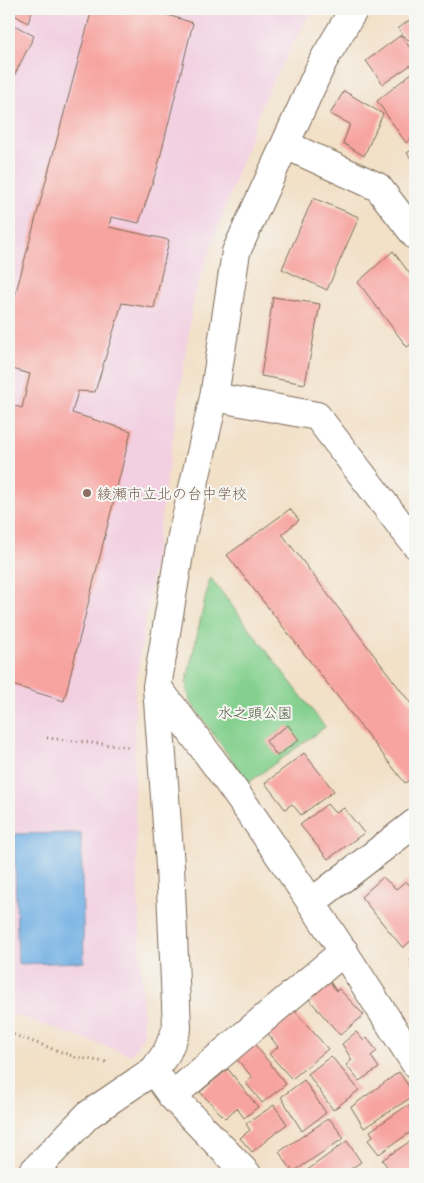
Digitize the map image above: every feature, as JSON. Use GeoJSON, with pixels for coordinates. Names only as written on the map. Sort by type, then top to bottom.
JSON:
{"type":"FeatureCollection","features":[{"type":"Feature","properties":{"kind":"street"},"geometry":{"type":"LineString","coordinates":[[31,1174],[88,1115],[154,1070],[167,1052],[177,1028],[157,687],[182,536],[214,397],[236,252],[323,61],[354,9]]}},
{"type":"Feature","properties":{"kind":"street"},"geometry":{"type":"LineString","coordinates":[[286,145],[378,187],[415,236]]}},
{"type":"Feature","properties":{"kind":"street"},"geometry":{"type":"LineString","coordinates":[[214,397],[317,416],[415,544]]}},
{"type":"Feature","properties":{"kind":"street"},"geometry":{"type":"LineString","coordinates":[[157,687],[210,754],[312,902],[415,1063]]}},
{"type":"Feature","properties":{"kind":"street"},"geometry":{"type":"LineString","coordinates":[[312,902],[415,824]]}},
{"type":"Feature","properties":{"kind":"street"},"geometry":{"type":"LineString","coordinates":[[172,1096],[344,951]]}},
{"type":"Feature","properties":{"kind":"street"},"geometry":{"type":"LineString","coordinates":[[154,1070],[172,1096],[247,1174]]}},
{"type":"Feature","properties":{"kind":"path"},"geometry":{"type":"LineString","coordinates":[[48,738],[162,750]]}},
{"type":"Feature","properties":{"kind":"path"},"geometry":{"type":"LineString","coordinates":[[9,1033],[75,1057],[105,1062]]}},
{"type":"Feature","properties":{"kind":"shaded area","name":"綾瀬市立北の台中学校"},"geometry":{"type":"Polygon","coordinates":[[[9,9],[312,9],[263,101],[194,296],[135,690],[134,785],[144,1035],[131,1055],[9,1013],[9,9]]]}},
{"type":"Feature","properties":{"kind":"green space","name":"水之頭公園"},"geometry":{"type":"Polygon","coordinates":[[[210,577],[325,727],[248,783],[190,701],[186,684],[210,577]]]}},
{"type":"Feature","properties":{"kind":"water"},"geometry":{"type":"Polygon","coordinates":[[[81,833],[84,962],[18,964],[14,834],[81,833]]]}},
{"type":"Feature","properties":{"kind":"building"},"geometry":{"type":"Polygon","coordinates":[[[9,9],[33,9],[28,23],[9,12],[9,9]]]}},
{"type":"Feature","properties":{"kind":"building"},"geometry":{"type":"Polygon","coordinates":[[[92,9],[149,9],[193,23],[158,166],[139,223],[111,217],[109,227],[169,240],[154,308],[122,303],[95,392],[78,391],[72,413],[131,431],[64,701],[9,684],[9,404],[22,408],[30,374],[9,368],[9,318],[92,9]]]}},
{"type":"Feature","properties":{"kind":"building"},"geometry":{"type":"Polygon","coordinates":[[[407,9],[415,9],[415,35],[408,40],[398,29],[413,17],[407,9]]]}},
{"type":"Feature","properties":{"kind":"building"},"geometry":{"type":"Polygon","coordinates":[[[9,22],[34,36],[9,86],[9,22]]]}},
{"type":"Feature","properties":{"kind":"building"},"geometry":{"type":"Polygon","coordinates":[[[401,35],[415,55],[415,62],[383,84],[366,61],[401,35]]]}},
{"type":"Feature","properties":{"kind":"building"},"geometry":{"type":"Polygon","coordinates":[[[414,71],[415,134],[406,143],[377,101],[414,71]]]}},
{"type":"Feature","properties":{"kind":"building"},"geometry":{"type":"Polygon","coordinates":[[[344,91],[383,114],[364,156],[343,143],[350,124],[330,114],[344,91]]]}},
{"type":"Feature","properties":{"kind":"building"},"geometry":{"type":"Polygon","coordinates":[[[415,148],[415,164],[407,153],[415,148]]]}},
{"type":"Feature","properties":{"kind":"building"},"geometry":{"type":"Polygon","coordinates":[[[313,198],[359,217],[327,290],[282,269],[313,198]]]}},
{"type":"Feature","properties":{"kind":"building"},"geometry":{"type":"Polygon","coordinates":[[[393,251],[415,281],[415,342],[407,347],[358,282],[393,251]]]}},
{"type":"Feature","properties":{"kind":"building"},"geometry":{"type":"Polygon","coordinates":[[[273,297],[320,304],[305,384],[261,376],[273,297]]]}},
{"type":"Feature","properties":{"kind":"building"},"geometry":{"type":"Polygon","coordinates":[[[290,509],[299,520],[282,534],[415,709],[415,776],[405,783],[227,555],[290,509]]]}},
{"type":"Feature","properties":{"kind":"building"},"geometry":{"type":"Polygon","coordinates":[[[288,725],[299,740],[277,756],[266,741],[288,725]]]}},
{"type":"Feature","properties":{"kind":"building"},"geometry":{"type":"Polygon","coordinates":[[[304,753],[334,791],[301,815],[292,804],[285,809],[265,783],[304,753]]]}},
{"type":"Feature","properties":{"kind":"building"},"geometry":{"type":"Polygon","coordinates":[[[327,804],[335,813],[344,808],[364,833],[328,859],[300,825],[327,804]]]}},
{"type":"Feature","properties":{"kind":"building"},"geometry":{"type":"Polygon","coordinates":[[[383,877],[396,889],[406,881],[415,892],[415,937],[403,948],[361,897],[383,877]]]}},
{"type":"Feature","properties":{"kind":"building"},"geometry":{"type":"Polygon","coordinates":[[[415,957],[415,967],[410,960],[415,957]]]}},
{"type":"Feature","properties":{"kind":"building"},"geometry":{"type":"Polygon","coordinates":[[[329,980],[336,991],[339,989],[364,1015],[340,1035],[308,998],[329,980]]]}},
{"type":"Feature","properties":{"kind":"building"},"geometry":{"type":"Polygon","coordinates":[[[293,1009],[328,1049],[292,1079],[269,1054],[278,1047],[266,1031],[293,1009]]]}},
{"type":"Feature","properties":{"kind":"building"},"geometry":{"type":"Polygon","coordinates":[[[356,1032],[364,1041],[367,1038],[377,1051],[371,1056],[379,1068],[359,1081],[346,1065],[352,1060],[342,1044],[356,1032]]]}},
{"type":"Feature","properties":{"kind":"building"},"geometry":{"type":"Polygon","coordinates":[[[254,1043],[286,1084],[262,1103],[246,1083],[252,1077],[235,1057],[254,1043]]]}},
{"type":"Feature","properties":{"kind":"building"},"geometry":{"type":"Polygon","coordinates":[[[331,1056],[359,1090],[333,1110],[308,1074],[331,1056]]]}},
{"type":"Feature","properties":{"kind":"building"},"geometry":{"type":"Polygon","coordinates":[[[228,1069],[258,1107],[244,1118],[237,1108],[225,1118],[200,1092],[228,1069]]]}},
{"type":"Feature","properties":{"kind":"building"},"geometry":{"type":"Polygon","coordinates":[[[399,1072],[415,1095],[364,1128],[351,1107],[399,1072]]]}},
{"type":"Feature","properties":{"kind":"building"},"geometry":{"type":"Polygon","coordinates":[[[304,1080],[326,1113],[302,1131],[281,1097],[304,1080]]]}},
{"type":"Feature","properties":{"kind":"building"},"geometry":{"type":"Polygon","coordinates":[[[274,1105],[287,1124],[252,1152],[240,1138],[250,1130],[246,1124],[274,1105]]]}},
{"type":"Feature","properties":{"kind":"building"},"geometry":{"type":"Polygon","coordinates":[[[408,1105],[415,1115],[415,1129],[379,1154],[368,1140],[373,1136],[370,1131],[408,1105]]]}},
{"type":"Feature","properties":{"kind":"building"},"geometry":{"type":"Polygon","coordinates":[[[329,1118],[344,1138],[293,1172],[279,1152],[329,1118]]]}},
{"type":"Feature","properties":{"kind":"building"},"geometry":{"type":"Polygon","coordinates":[[[415,1138],[415,1170],[408,1174],[393,1174],[382,1160],[415,1138]]]}},
{"type":"Feature","properties":{"kind":"building"},"geometry":{"type":"Polygon","coordinates":[[[347,1141],[361,1162],[343,1174],[302,1174],[347,1141]]]}},
{"type":"Feature","properties":{"kind":"place","name":"綾瀬市立北の台中学校"},"geometry":{"type":"Point","coordinates":[87,493]}}]}
